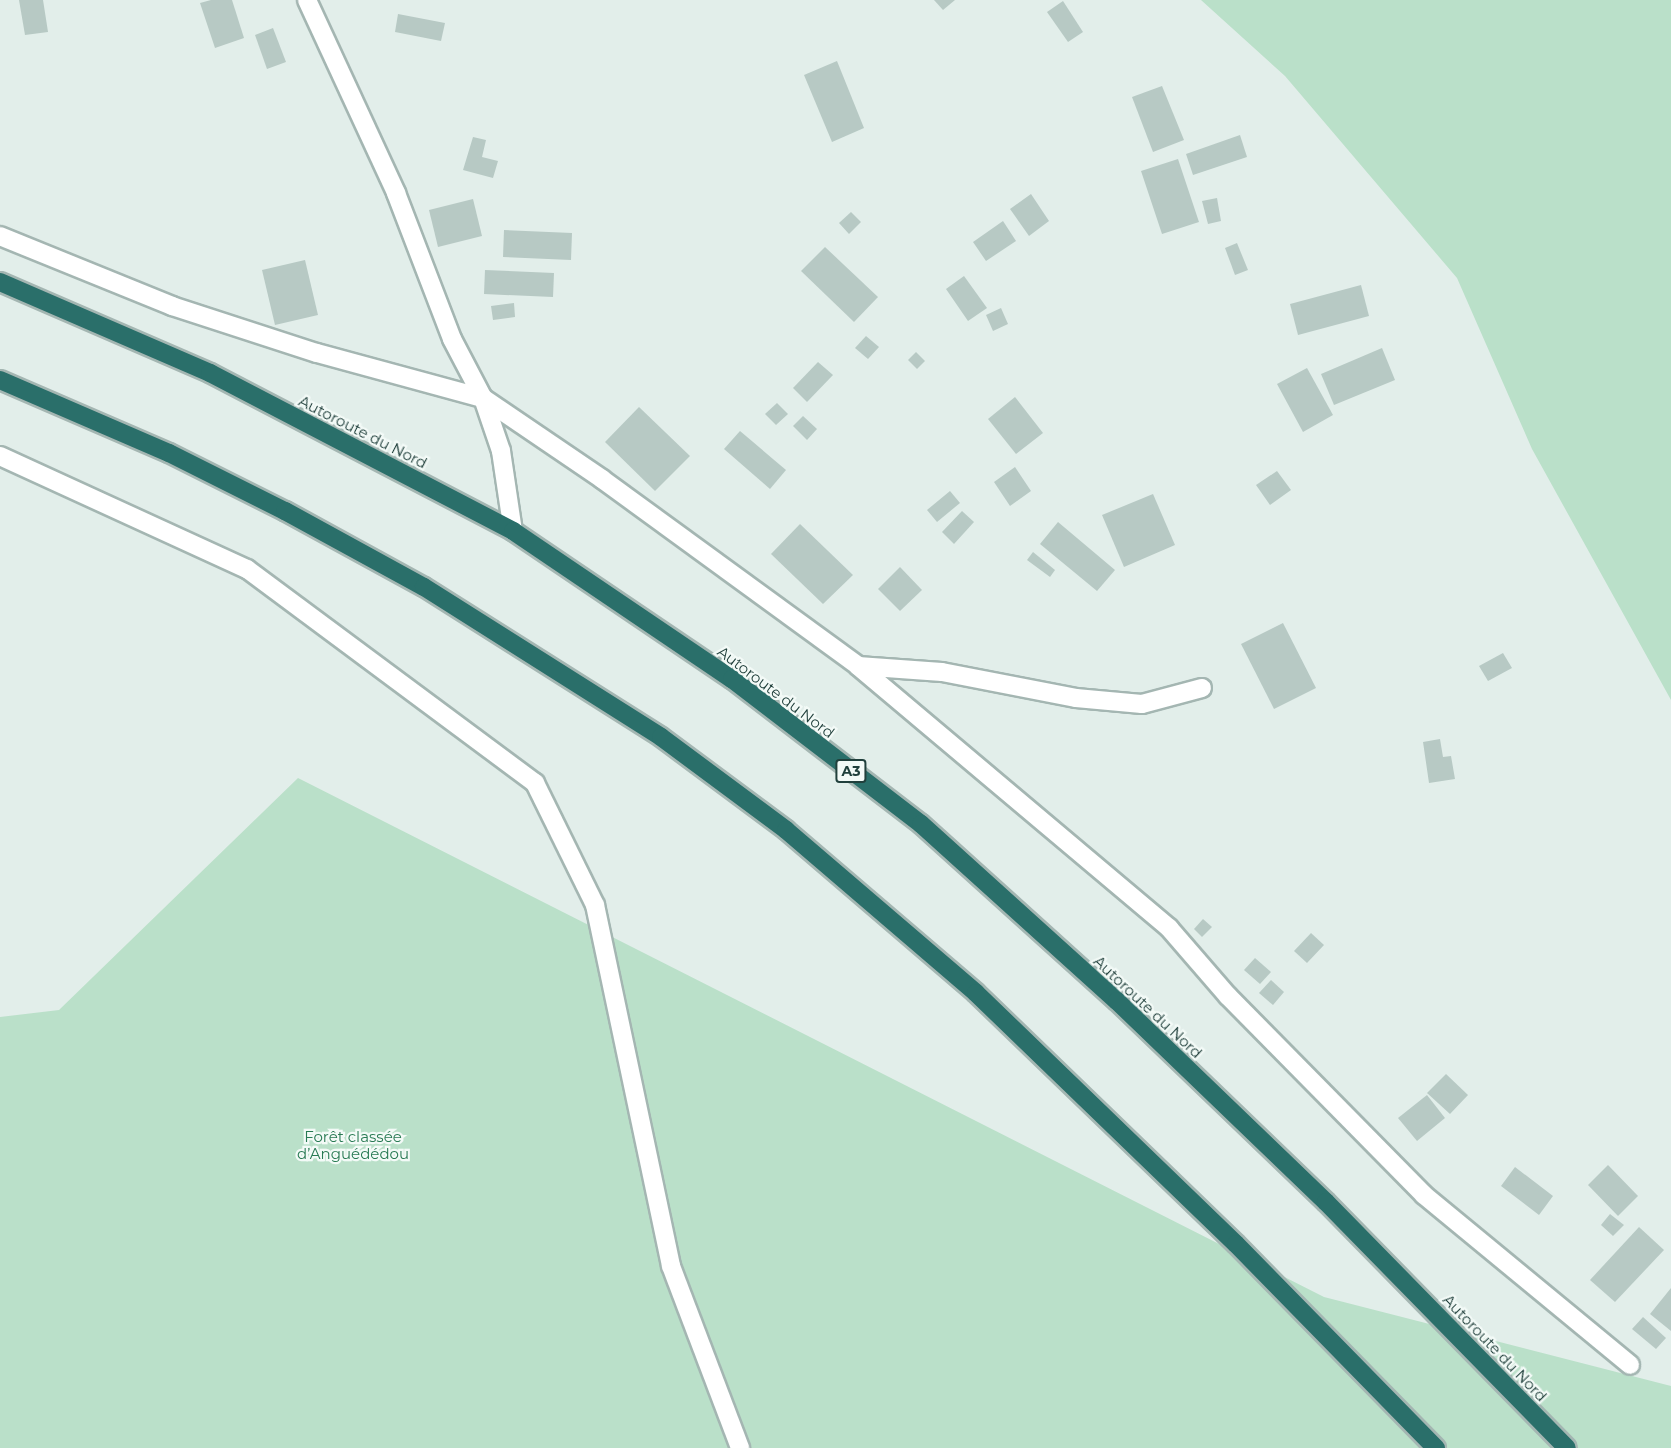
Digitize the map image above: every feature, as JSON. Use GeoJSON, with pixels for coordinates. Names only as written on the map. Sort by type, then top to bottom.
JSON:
{"type":"FeatureCollection","features":[{"type":"Feature","properties":{"kind":"highway","name":"Autoroute du Nord"},"geometry":{"type":"LineString","coordinates":[[0,282],[210,373],[513,531],[732,680],[921,824],[1117,1002],[1326,1202],[1567,1448]]}},
{"type":"Feature","properties":{"kind":"highway"},"geometry":{"type":"LineString","coordinates":[[0,380],[169,453],[424,587],[651,731],[786,830],[976,993],[1236,1244],[1436,1448]]}},
{"type":"Feature","properties":{"kind":"street"},"geometry":{"type":"LineString","coordinates":[[307,0],[396,193],[453,339],[483,398],[501,451],[513,531]]}},
{"type":"Feature","properties":{"kind":"street"},"geometry":{"type":"LineString","coordinates":[[0,236],[172,306],[317,353],[483,398],[602,479],[858,666],[1169,928],[1228,996],[1424,1195],[1630,1365]]}},
{"type":"Feature","properties":{"kind":"street"},"geometry":{"type":"LineString","coordinates":[[0,456],[247,569],[535,783],[595,905],[671,1266],[740,1448]]}},
{"type":"Feature","properties":{"kind":"street"},"geometry":{"type":"LineString","coordinates":[[858,666],[942,672],[1076,698],[1142,704],[1202,688]]}},
{"type":"Feature","properties":{"kind":"green space"},"geometry":{"type":"Polygon","coordinates":[[[1201,0],[1671,0],[1671,700],[1532,449],[1457,278],[1285,76],[1201,0]]]}},
{"type":"Feature","properties":{"kind":"green space","name":"Forêt classée d’Anguédédou"},"geometry":{"type":"Polygon","coordinates":[[[298,778],[1324,1297],[1671,1386],[1671,1448],[0,1448],[0,1017],[59,1010],[298,778]]]}},
{"type":"Feature","properties":{"kind":"building"},"geometry":{"type":"Polygon","coordinates":[[[19,0],[43,0],[48,32],[25,35],[19,0]]]}},
{"type":"Feature","properties":{"kind":"building"},"geometry":{"type":"Polygon","coordinates":[[[211,0],[232,0],[244,38],[215,48],[200,3],[211,0]]]}},
{"type":"Feature","properties":{"kind":"building"},"geometry":{"type":"Polygon","coordinates":[[[934,0],[955,0],[943,10],[934,0]]]}},
{"type":"Feature","properties":{"kind":"building"},"geometry":{"type":"Polygon","coordinates":[[[1063,1],[1083,32],[1068,42],[1047,12],[1063,1]]]}},
{"type":"Feature","properties":{"kind":"building"},"geometry":{"type":"Polygon","coordinates":[[[398,14],[445,23],[441,41],[395,32],[398,14]]]}},
{"type":"Feature","properties":{"kind":"building"},"geometry":{"type":"Polygon","coordinates":[[[273,28],[286,62],[267,69],[255,35],[273,28]]]}},
{"type":"Feature","properties":{"kind":"building"},"geometry":{"type":"Polygon","coordinates":[[[837,61],[864,128],[832,142],[804,75],[837,61]]]}},
{"type":"Feature","properties":{"kind":"building"},"geometry":{"type":"Polygon","coordinates":[[[1162,86],[1184,140],[1153,152],[1132,97],[1162,86]]]}},
{"type":"Feature","properties":{"kind":"building"},"geometry":{"type":"Polygon","coordinates":[[[1240,135],[1247,157],[1193,175],[1186,154],[1240,135]]]}},
{"type":"Feature","properties":{"kind":"building"},"geometry":{"type":"Polygon","coordinates":[[[473,137],[486,140],[482,157],[498,161],[493,178],[463,170],[473,137]]]}},
{"type":"Feature","properties":{"kind":"building"},"geometry":{"type":"Polygon","coordinates":[[[1178,159],[1199,222],[1162,234],[1141,171],[1178,159]]]}},
{"type":"Feature","properties":{"kind":"building"},"geometry":{"type":"Polygon","coordinates":[[[1031,194],[1049,221],[1029,236],[1010,209],[1031,194]]]}},
{"type":"Feature","properties":{"kind":"building"},"geometry":{"type":"Polygon","coordinates":[[[1217,198],[1221,221],[1208,224],[1202,201],[1217,198]]]}},
{"type":"Feature","properties":{"kind":"building"},"geometry":{"type":"Polygon","coordinates":[[[473,199],[482,236],[438,247],[429,210],[473,199]]]}},
{"type":"Feature","properties":{"kind":"building"},"geometry":{"type":"Polygon","coordinates":[[[851,212],[861,222],[849,234],[839,223],[851,212]]]}},
{"type":"Feature","properties":{"kind":"building"},"geometry":{"type":"Polygon","coordinates":[[[1003,221],[1016,241],[986,261],[973,242],[1003,221]]]}},
{"type":"Feature","properties":{"kind":"building"},"geometry":{"type":"Polygon","coordinates":[[[504,230],[572,233],[571,260],[503,257],[504,230]]]}},
{"type":"Feature","properties":{"kind":"building"},"geometry":{"type":"Polygon","coordinates":[[[1237,243],[1248,270],[1235,275],[1225,248],[1237,243]]]}},
{"type":"Feature","properties":{"kind":"building"},"geometry":{"type":"Polygon","coordinates":[[[825,247],[878,297],[854,322],[801,271],[825,247]]]}},
{"type":"Feature","properties":{"kind":"building"},"geometry":{"type":"Polygon","coordinates":[[[305,260],[318,315],[275,325],[262,270],[305,260]]]}},
{"type":"Feature","properties":{"kind":"building"},"geometry":{"type":"Polygon","coordinates":[[[485,270],[554,273],[553,297],[484,294],[485,270]]]}},
{"type":"Feature","properties":{"kind":"building"},"geometry":{"type":"Polygon","coordinates":[[[964,276],[987,308],[968,321],[946,289],[964,276]]]}},
{"type":"Feature","properties":{"kind":"building"},"geometry":{"type":"Polygon","coordinates":[[[1361,285],[1369,316],[1298,335],[1290,304],[1361,285]]]}},
{"type":"Feature","properties":{"kind":"building"},"geometry":{"type":"Polygon","coordinates":[[[514,303],[515,317],[493,320],[491,306],[514,303]]]}},
{"type":"Feature","properties":{"kind":"building"},"geometry":{"type":"Polygon","coordinates":[[[1001,308],[1008,324],[993,331],[986,315],[1001,308]]]}},
{"type":"Feature","properties":{"kind":"building"},"geometry":{"type":"Polygon","coordinates":[[[866,336],[879,347],[868,359],[855,348],[866,336]]]}},
{"type":"Feature","properties":{"kind":"building"},"geometry":{"type":"Polygon","coordinates":[[[1382,348],[1395,380],[1334,405],[1321,374],[1382,348]]]}},
{"type":"Feature","properties":{"kind":"building"},"geometry":{"type":"Polygon","coordinates":[[[916,352],[925,361],[917,369],[908,360],[916,352]]]}},
{"type":"Feature","properties":{"kind":"building"},"geometry":{"type":"Polygon","coordinates":[[[818,362],[833,375],[807,402],[793,388],[818,362]]]}},
{"type":"Feature","properties":{"kind":"building"},"geometry":{"type":"Polygon","coordinates":[[[1307,368],[1333,415],[1303,432],[1277,384],[1307,368]]]}},
{"type":"Feature","properties":{"kind":"building"},"geometry":{"type":"Polygon","coordinates":[[[1015,397],[1043,433],[1016,454],[988,419],[1015,397]]]}},
{"type":"Feature","properties":{"kind":"building"},"geometry":{"type":"Polygon","coordinates":[[[777,403],[788,414],[776,425],[765,414],[777,403]]]}},
{"type":"Feature","properties":{"kind":"building"},"geometry":{"type":"Polygon","coordinates":[[[639,407],[690,456],[655,491],[605,442],[639,407]]]}},
{"type":"Feature","properties":{"kind":"building"},"geometry":{"type":"Polygon","coordinates":[[[803,416],[817,429],[807,440],[793,426],[803,416]]]}},
{"type":"Feature","properties":{"kind":"building"},"geometry":{"type":"Polygon","coordinates":[[[740,431],[786,470],[770,489],[724,449],[740,431]]]}},
{"type":"Feature","properties":{"kind":"building"},"geometry":{"type":"Polygon","coordinates":[[[1015,467],[1031,491],[1010,506],[994,482],[1015,467]]]}},
{"type":"Feature","properties":{"kind":"building"},"geometry":{"type":"Polygon","coordinates":[[[1277,471],[1291,490],[1270,505],[1256,485],[1277,471]]]}},
{"type":"Feature","properties":{"kind":"building"},"geometry":{"type":"Polygon","coordinates":[[[950,491],[960,503],[937,522],[927,510],[950,491]]]}},
{"type":"Feature","properties":{"kind":"building"},"geometry":{"type":"Polygon","coordinates":[[[1153,494],[1175,545],[1124,567],[1102,515],[1153,494]]]}},
{"type":"Feature","properties":{"kind":"building"},"geometry":{"type":"Polygon","coordinates":[[[962,511],[974,522],[954,544],[942,532],[962,511]]]}},
{"type":"Feature","properties":{"kind":"building"},"geometry":{"type":"Polygon","coordinates":[[[1058,522],[1115,570],[1097,591],[1040,544],[1058,522]]]}},
{"type":"Feature","properties":{"kind":"building"},"geometry":{"type":"Polygon","coordinates":[[[800,524],[853,575],[823,604],[771,554],[800,524]]]}},
{"type":"Feature","properties":{"kind":"building"},"geometry":{"type":"Polygon","coordinates":[[[1033,552],[1055,570],[1050,577],[1027,560],[1033,552]]]}},
{"type":"Feature","properties":{"kind":"building"},"geometry":{"type":"Polygon","coordinates":[[[900,567],[922,590],[900,611],[878,589],[900,567]]]}},
{"type":"Feature","properties":{"kind":"building"},"geometry":{"type":"Polygon","coordinates":[[[1283,623],[1316,688],[1274,709],[1241,644],[1283,623]]]}},
{"type":"Feature","properties":{"kind":"building"},"geometry":{"type":"Polygon","coordinates":[[[1503,653],[1512,668],[1488,681],[1479,666],[1503,653]]]}},
{"type":"Feature","properties":{"kind":"building"},"geometry":{"type":"Polygon","coordinates":[[[1440,739],[1443,757],[1451,756],[1455,779],[1429,783],[1423,742],[1440,739]]]}},
{"type":"Feature","properties":{"kind":"building"},"geometry":{"type":"Polygon","coordinates":[[[1203,919],[1212,927],[1202,937],[1194,929],[1203,919]]]}},
{"type":"Feature","properties":{"kind":"building"},"geometry":{"type":"Polygon","coordinates":[[[1311,933],[1324,945],[1307,963],[1294,951],[1311,933]]]}},
{"type":"Feature","properties":{"kind":"building"},"geometry":{"type":"Polygon","coordinates":[[[1255,958],[1271,972],[1260,984],[1244,970],[1255,958]]]}},
{"type":"Feature","properties":{"kind":"building"},"geometry":{"type":"Polygon","coordinates":[[[1271,980],[1284,992],[1273,1005],[1259,993],[1271,980]]]}},
{"type":"Feature","properties":{"kind":"building"},"geometry":{"type":"Polygon","coordinates":[[[1446,1074],[1468,1095],[1450,1114],[1427,1093],[1446,1074]]]}},
{"type":"Feature","properties":{"kind":"building"},"geometry":{"type":"Polygon","coordinates":[[[1427,1095],[1445,1118],[1417,1141],[1398,1118],[1427,1095]]]}},
{"type":"Feature","properties":{"kind":"building"},"geometry":{"type":"Polygon","coordinates":[[[1608,1165],[1638,1196],[1618,1216],[1588,1185],[1608,1165]]]}},
{"type":"Feature","properties":{"kind":"building"},"geometry":{"type":"Polygon","coordinates":[[[1515,1167],[1553,1196],[1539,1215],[1501,1186],[1515,1167]]]}},
{"type":"Feature","properties":{"kind":"building"},"geometry":{"type":"Polygon","coordinates":[[[1610,1214],[1624,1225],[1613,1236],[1601,1225],[1610,1214]]]}},
{"type":"Feature","properties":{"kind":"building"},"geometry":{"type":"Polygon","coordinates":[[[1639,1227],[1664,1250],[1615,1302],[1590,1280],[1639,1227]]]}},
{"type":"Feature","properties":{"kind":"building"},"geometry":{"type":"Polygon","coordinates":[[[1671,1288],[1671,1331],[1650,1314],[1671,1288]]]}},
{"type":"Feature","properties":{"kind":"building"},"geometry":{"type":"Polygon","coordinates":[[[1643,1317],[1666,1338],[1656,1349],[1632,1329],[1643,1317]]]}}]}
